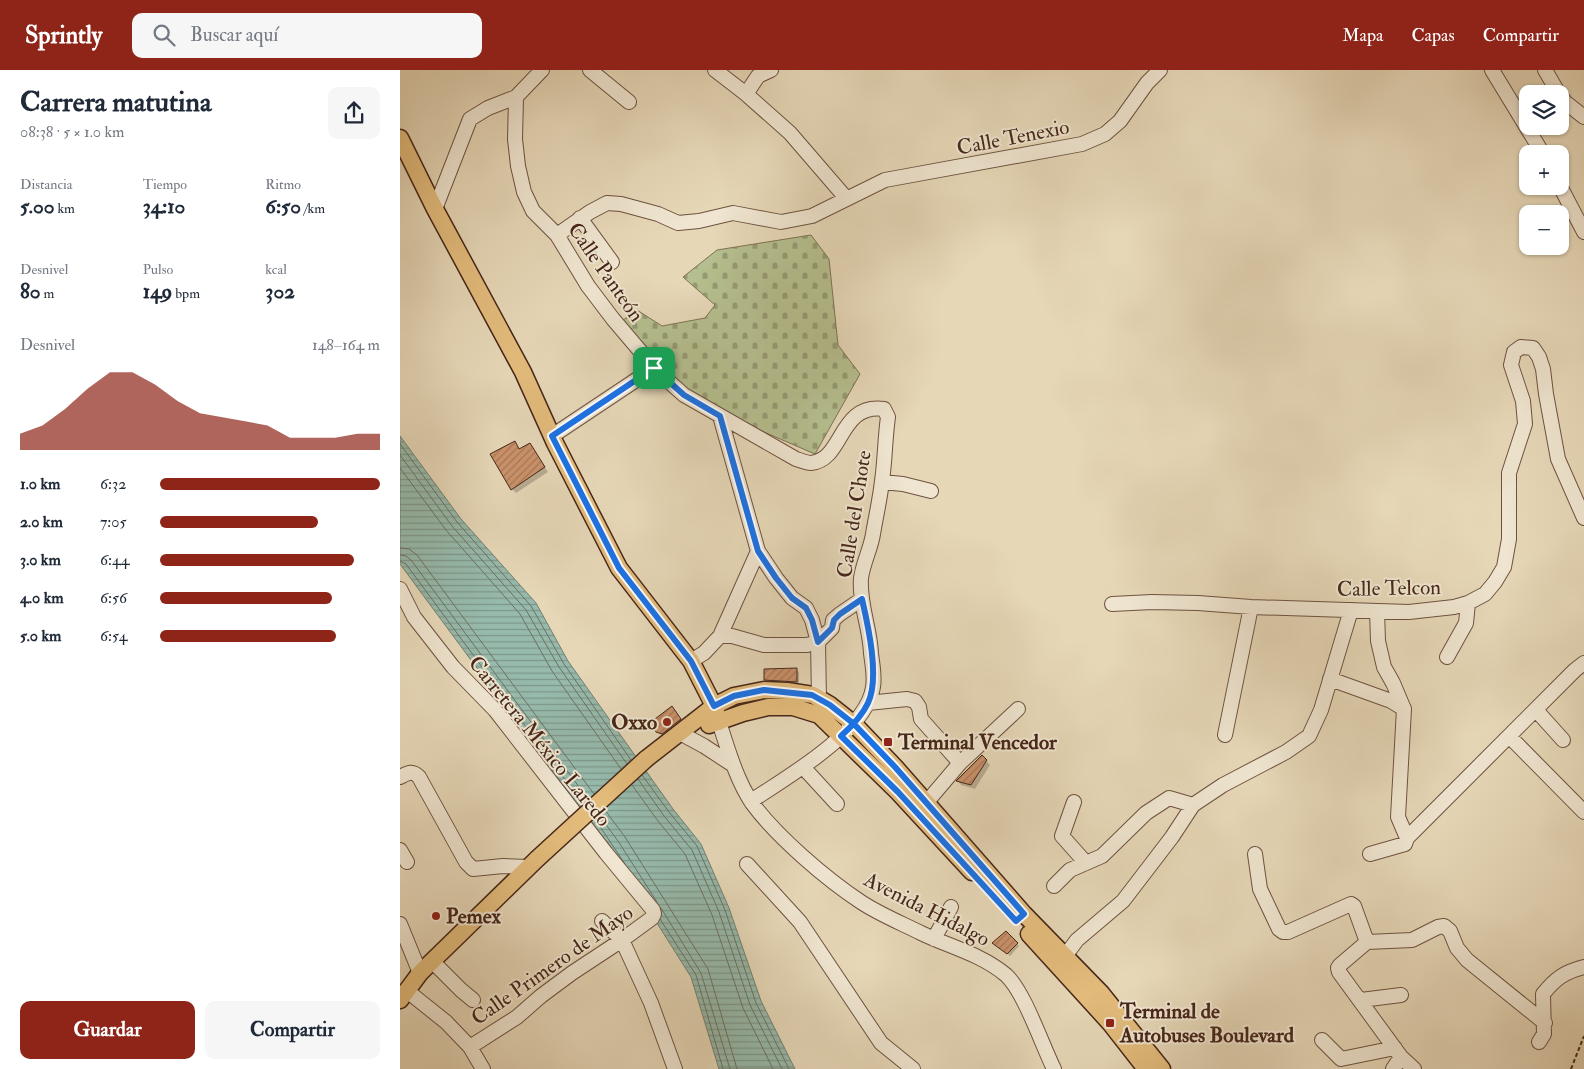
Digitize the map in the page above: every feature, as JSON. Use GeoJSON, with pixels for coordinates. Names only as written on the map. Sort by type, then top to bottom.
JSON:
{"type":"FeatureCollection","features":[{"type":"Feature","properties":{"kind":"main road"},"geometry":{"type":"LineString","coordinates":[[400,138],[435,209],[510,347],[552,436],[619,568],[691,661],[714,706],[719,722]]}},
{"type":"Feature","properties":{"kind":"main road"},"geometry":{"type":"LineString","coordinates":[[403,995],[432,961],[533,863],[646,759],[714,706],[734,696],[764,690],[812,695],[854,724],[926,803],[1110,1023],[1146,1069]]}},
{"type":"Feature","properties":{"kind":"main road"},"geometry":{"type":"LineString","coordinates":[[681,732],[768,707],[793,708],[819,715],[898,792],[1020,917],[1065,956],[1101,993],[1162,1069]]}},
{"type":"Feature","properties":{"kind":"street"},"geometry":{"type":"LineString","coordinates":[[435,209],[470,119],[488,108],[516,97],[542,70]]}},
{"type":"Feature","properties":{"kind":"street"},"geometry":{"type":"LineString","coordinates":[[590,70],[629,102]]}},
{"type":"Feature","properties":{"kind":"street"},"geometry":{"type":"LineString","coordinates":[[716,70],[790,133],[846,198]]}},
{"type":"Feature","properties":{"kind":"street"},"geometry":{"type":"LineString","coordinates":[[746,94],[758,76],[771,70]]}},
{"type":"Feature","properties":{"kind":"street","name":"Calle Tenexio"},"geometry":{"type":"LineString","coordinates":[[557,235],[580,218],[607,203],[621,204],[658,214],[678,223],[699,221],[733,213],[781,222],[812,216],[885,180],[1082,144],[1105,134],[1120,121],[1147,83],[1160,70]]}},
{"type":"Feature","properties":{"kind":"street"},"geometry":{"type":"LineString","coordinates":[[1492,70],[1538,145]]}},
{"type":"Feature","properties":{"kind":"street"},"geometry":{"type":"LineString","coordinates":[[1545,70],[1554,85]]}},
{"type":"Feature","properties":{"kind":"street","name":"Calle Panteón"},"geometry":{"type":"LineString","coordinates":[[516,97],[515,139],[517,157],[524,192],[533,211],[557,235],[588,286],[613,319],[654,368],[684,395],[796,459],[810,463],[823,459],[840,439],[850,420],[855,416],[875,407],[884,408]]}},
{"type":"Feature","properties":{"kind":"street"},"geometry":{"type":"LineString","coordinates":[[1569,105],[1584,117]]}},
{"type":"Feature","properties":{"kind":"street"},"geometry":{"type":"LineString","coordinates":[[1565,195],[1584,232]]}},
{"type":"Feature","properties":{"kind":"street"},"geometry":{"type":"LineString","coordinates":[[580,218],[612,262]]}},
{"type":"Feature","properties":{"kind":"street","name":"Calle Telcon"},"geometry":{"type":"LineString","coordinates":[[1112,604],[1152,602],[1198,603],[1251,607],[1409,612],[1454,607],[1468,603],[1485,594],[1504,567],[1509,539],[1508,474],[1525,424],[1522,401],[1512,365],[1514,352],[1521,347],[1533,348],[1539,357],[1543,368],[1558,459],[1584,518]]}},
{"type":"Feature","properties":{"kind":"street"},"geometry":{"type":"LineString","coordinates":[[552,436],[654,368]]}},
{"type":"Feature","properties":{"kind":"street","name":"Calle del Chote"},"geometry":{"type":"LineString","coordinates":[[751,802],[803,767],[841,736],[854,724],[868,703],[873,686],[870,635],[862,599],[861,577],[873,538],[882,482],[888,417],[884,408]]}},
{"type":"Feature","properties":{"kind":"street"},"geometry":{"type":"LineString","coordinates":[[720,416],[758,551],[792,598],[806,608],[812,620],[818,642],[819,699]]}},
{"type":"Feature","properties":{"kind":"street"},"geometry":{"type":"LineString","coordinates":[[882,482],[902,484],[931,491]]}},
{"type":"Feature","properties":{"kind":"street"},"geometry":{"type":"LineString","coordinates":[[691,661],[704,653],[720,636],[758,551]]}},
{"type":"Feature","properties":{"kind":"street","name":"Carretera México Laredo"},"geometry":{"type":"LineString","coordinates":[[400,589],[414,617],[453,667],[495,710],[606,853],[653,910],[654,914]]}},
{"type":"Feature","properties":{"kind":"street"},"geometry":{"type":"LineString","coordinates":[[720,636],[732,636],[764,645],[807,645],[818,642],[832,628],[834,620],[840,614],[862,599]]}},
{"type":"Feature","properties":{"kind":"street"},"geometry":{"type":"LineString","coordinates":[[1447,657],[1466,623],[1468,603]]}},
{"type":"Feature","properties":{"kind":"street"},"geometry":{"type":"LineString","coordinates":[[1225,736],[1251,607]]}},
{"type":"Feature","properties":{"kind":"street"},"geometry":{"type":"LineString","coordinates":[[1065,956],[1077,940],[1123,901],[1172,837],[1193,805],[1223,785],[1286,752],[1309,736],[1321,710],[1351,610]]}},
{"type":"Feature","properties":{"kind":"street"},"geometry":{"type":"LineString","coordinates":[[1377,611],[1378,641],[1384,667],[1404,709],[1398,817],[1407,838]]}},
{"type":"Feature","properties":{"kind":"street"},"geometry":{"type":"LineString","coordinates":[[1370,854],[1405,844],[1407,838],[1508,736],[1584,663]]}},
{"type":"Feature","properties":{"kind":"street"},"geometry":{"type":"LineString","coordinates":[[1330,679],[1391,701],[1404,709]]}},
{"type":"Feature","properties":{"kind":"street"},"geometry":{"type":"LineString","coordinates":[[868,703],[907,699],[914,701],[920,707],[921,719],[960,763]]}},
{"type":"Feature","properties":{"kind":"street"},"geometry":{"type":"LineString","coordinates":[[926,803],[960,763],[1018,709]]}},
{"type":"Feature","properties":{"kind":"street"},"geometry":{"type":"LineString","coordinates":[[1536,710],[1563,740]]}},
{"type":"Feature","properties":{"kind":"street","name":"Avenida Hidalgo"},"geometry":{"type":"LineString","coordinates":[[719,722],[733,765],[751,802],[780,835],[817,868],[861,902],[934,939],[978,957],[1007,976],[1024,1001],[1054,1069]]}},
{"type":"Feature","properties":{"kind":"street"},"geometry":{"type":"LineString","coordinates":[[681,732],[733,765]]}},
{"type":"Feature","properties":{"kind":"street"},"geometry":{"type":"LineString","coordinates":[[1508,736],[1584,812]]}},
{"type":"Feature","properties":{"kind":"street"},"geometry":{"type":"LineString","coordinates":[[803,767],[838,804]]}},
{"type":"Feature","properties":{"kind":"street"},"geometry":{"type":"LineString","coordinates":[[400,777],[410,772],[415,773],[419,777],[466,862],[472,869],[533,863]]}},
{"type":"Feature","properties":{"kind":"street"},"geometry":{"type":"LineString","coordinates":[[1054,886],[1070,870],[1102,856],[1146,813],[1169,798],[1193,805]]}},
{"type":"Feature","properties":{"kind":"street"},"geometry":{"type":"LineString","coordinates":[[1074,802],[1062,836],[1086,863]]}},
{"type":"Feature","properties":{"kind":"street"},"geometry":{"type":"LineString","coordinates":[[1255,854],[1260,889],[1279,929],[1283,932],[1288,932],[1351,904],[1354,906],[1367,942]]}},
{"type":"Feature","properties":{"kind":"street"},"geometry":{"type":"LineString","coordinates":[[747,864],[800,922],[881,1043],[913,1069]]}},
{"type":"Feature","properties":{"kind":"street"},"geometry":{"type":"LineString","coordinates":[[934,939],[950,907]]}},
{"type":"Feature","properties":{"kind":"street","name":"Calle Primero de Mayo"},"geometry":{"type":"LineString","coordinates":[[470,1047],[517,1017],[572,973],[622,940],[652,918],[654,914]]}},
{"type":"Feature","properties":{"kind":"street"},"geometry":{"type":"LineString","coordinates":[[602,921],[622,940],[651,1003],[675,1069]]}},
{"type":"Feature","properties":{"kind":"street"},"geometry":{"type":"LineString","coordinates":[[400,924],[420,973]]}},
{"type":"Feature","properties":{"kind":"street"},"geometry":{"type":"LineString","coordinates":[[1414,1069],[1396,1058],[1361,1000],[1339,972],[1340,964],[1367,942],[1412,940],[1444,926],[1450,931],[1458,948],[1467,960],[1545,1022]]}},
{"type":"Feature","properties":{"kind":"street"},"geometry":{"type":"LineString","coordinates":[[432,961],[472,1000]]}},
{"type":"Feature","properties":{"kind":"street"},"geometry":{"type":"LineString","coordinates":[[1539,1042],[1544,1034],[1545,1022],[1542,1005],[1543,994],[1555,979],[1584,967]]}},
{"type":"Feature","properties":{"kind":"street"},"geometry":{"type":"LineString","coordinates":[[403,995],[446,1022],[470,1047],[483,1069]]}},
{"type":"Feature","properties":{"kind":"street"},"geometry":{"type":"LineString","coordinates":[[1361,1000],[1401,995]]}},
{"type":"Feature","properties":{"kind":"street"},"geometry":{"type":"LineString","coordinates":[[1322,1040],[1340,1059],[1396,1058]]}},
{"type":"Feature","properties":{"kind":"path"},"geometry":{"type":"LineString","coordinates":[[1571,1069],[1584,1036]]}},
{"type":"Feature","properties":{"kind":"green space"},"geometry":{"type":"Polygon","coordinates":[[[811,235],[829,259],[838,345],[860,374],[815,454],[699,404],[615,326],[637,310],[662,326],[705,318],[715,305],[683,277],[717,250],[811,235]]]}},
{"type":"Feature","properties":{"kind":"water"},"geometry":{"type":"Polygon","coordinates":[[[400,436],[461,519],[536,603],[568,661],[673,809],[701,844],[729,908],[761,1001],[795,1069],[719,1069],[691,977],[609,847],[400,564],[400,436]]]}},
{"type":"Feature","properties":{"kind":"building"},"geometry":{"type":"Polygon","coordinates":[[[515,441],[519,449],[530,443],[545,467],[511,490],[490,454],[515,441]]]}},
{"type":"Feature","properties":{"kind":"building"},"geometry":{"type":"Polygon","coordinates":[[[797,668],[797,682],[764,680],[764,669],[797,668]]]}},
{"type":"Feature","properties":{"kind":"building"},"geometry":{"type":"Polygon","coordinates":[[[672,706],[681,719],[662,734],[656,732],[651,722],[672,706]]]}},
{"type":"Feature","properties":{"kind":"building"},"geometry":{"type":"Polygon","coordinates":[[[982,755],[987,760],[971,785],[956,781],[982,755]]]}},
{"type":"Feature","properties":{"kind":"building"},"geometry":{"type":"Polygon","coordinates":[[[1006,931],[1018,943],[1007,954],[992,943],[1006,931]]]}},
{"type":"Feature","properties":{"kind":"place","name":"Oxxo"},"geometry":{"type":"Point","coordinates":[667,722]}},
{"type":"Feature","properties":{"kind":"place","name":"Terminal Vencedor"},"geometry":{"type":"Point","coordinates":[888,742]}},
{"type":"Feature","properties":{"kind":"place","name":"Pemex"},"geometry":{"type":"Point","coordinates":[436,916]}},
{"type":"Feature","properties":{"kind":"place","name":"Terminal de Autobuses Boulevard"},"geometry":{"type":"Point","coordinates":[1110,1023]}},
{"type":"Feature","properties":{"kind":"route"},"geometry":{"type":"LineString","coordinates":[[654,368],[552,436],[619,568],[691,661],[714,706],[734,696],[764,690],[812,695],[830,705],[854,724],[895,767],[1024,914],[1016,921],[898,792],[841,736],[854,724],[868,703],[873,686],[870,635],[862,599],[840,614],[834,620],[832,628],[818,642],[812,620],[806,608],[792,598],[758,551],[720,416],[684,395],[654,368]]}}]}
